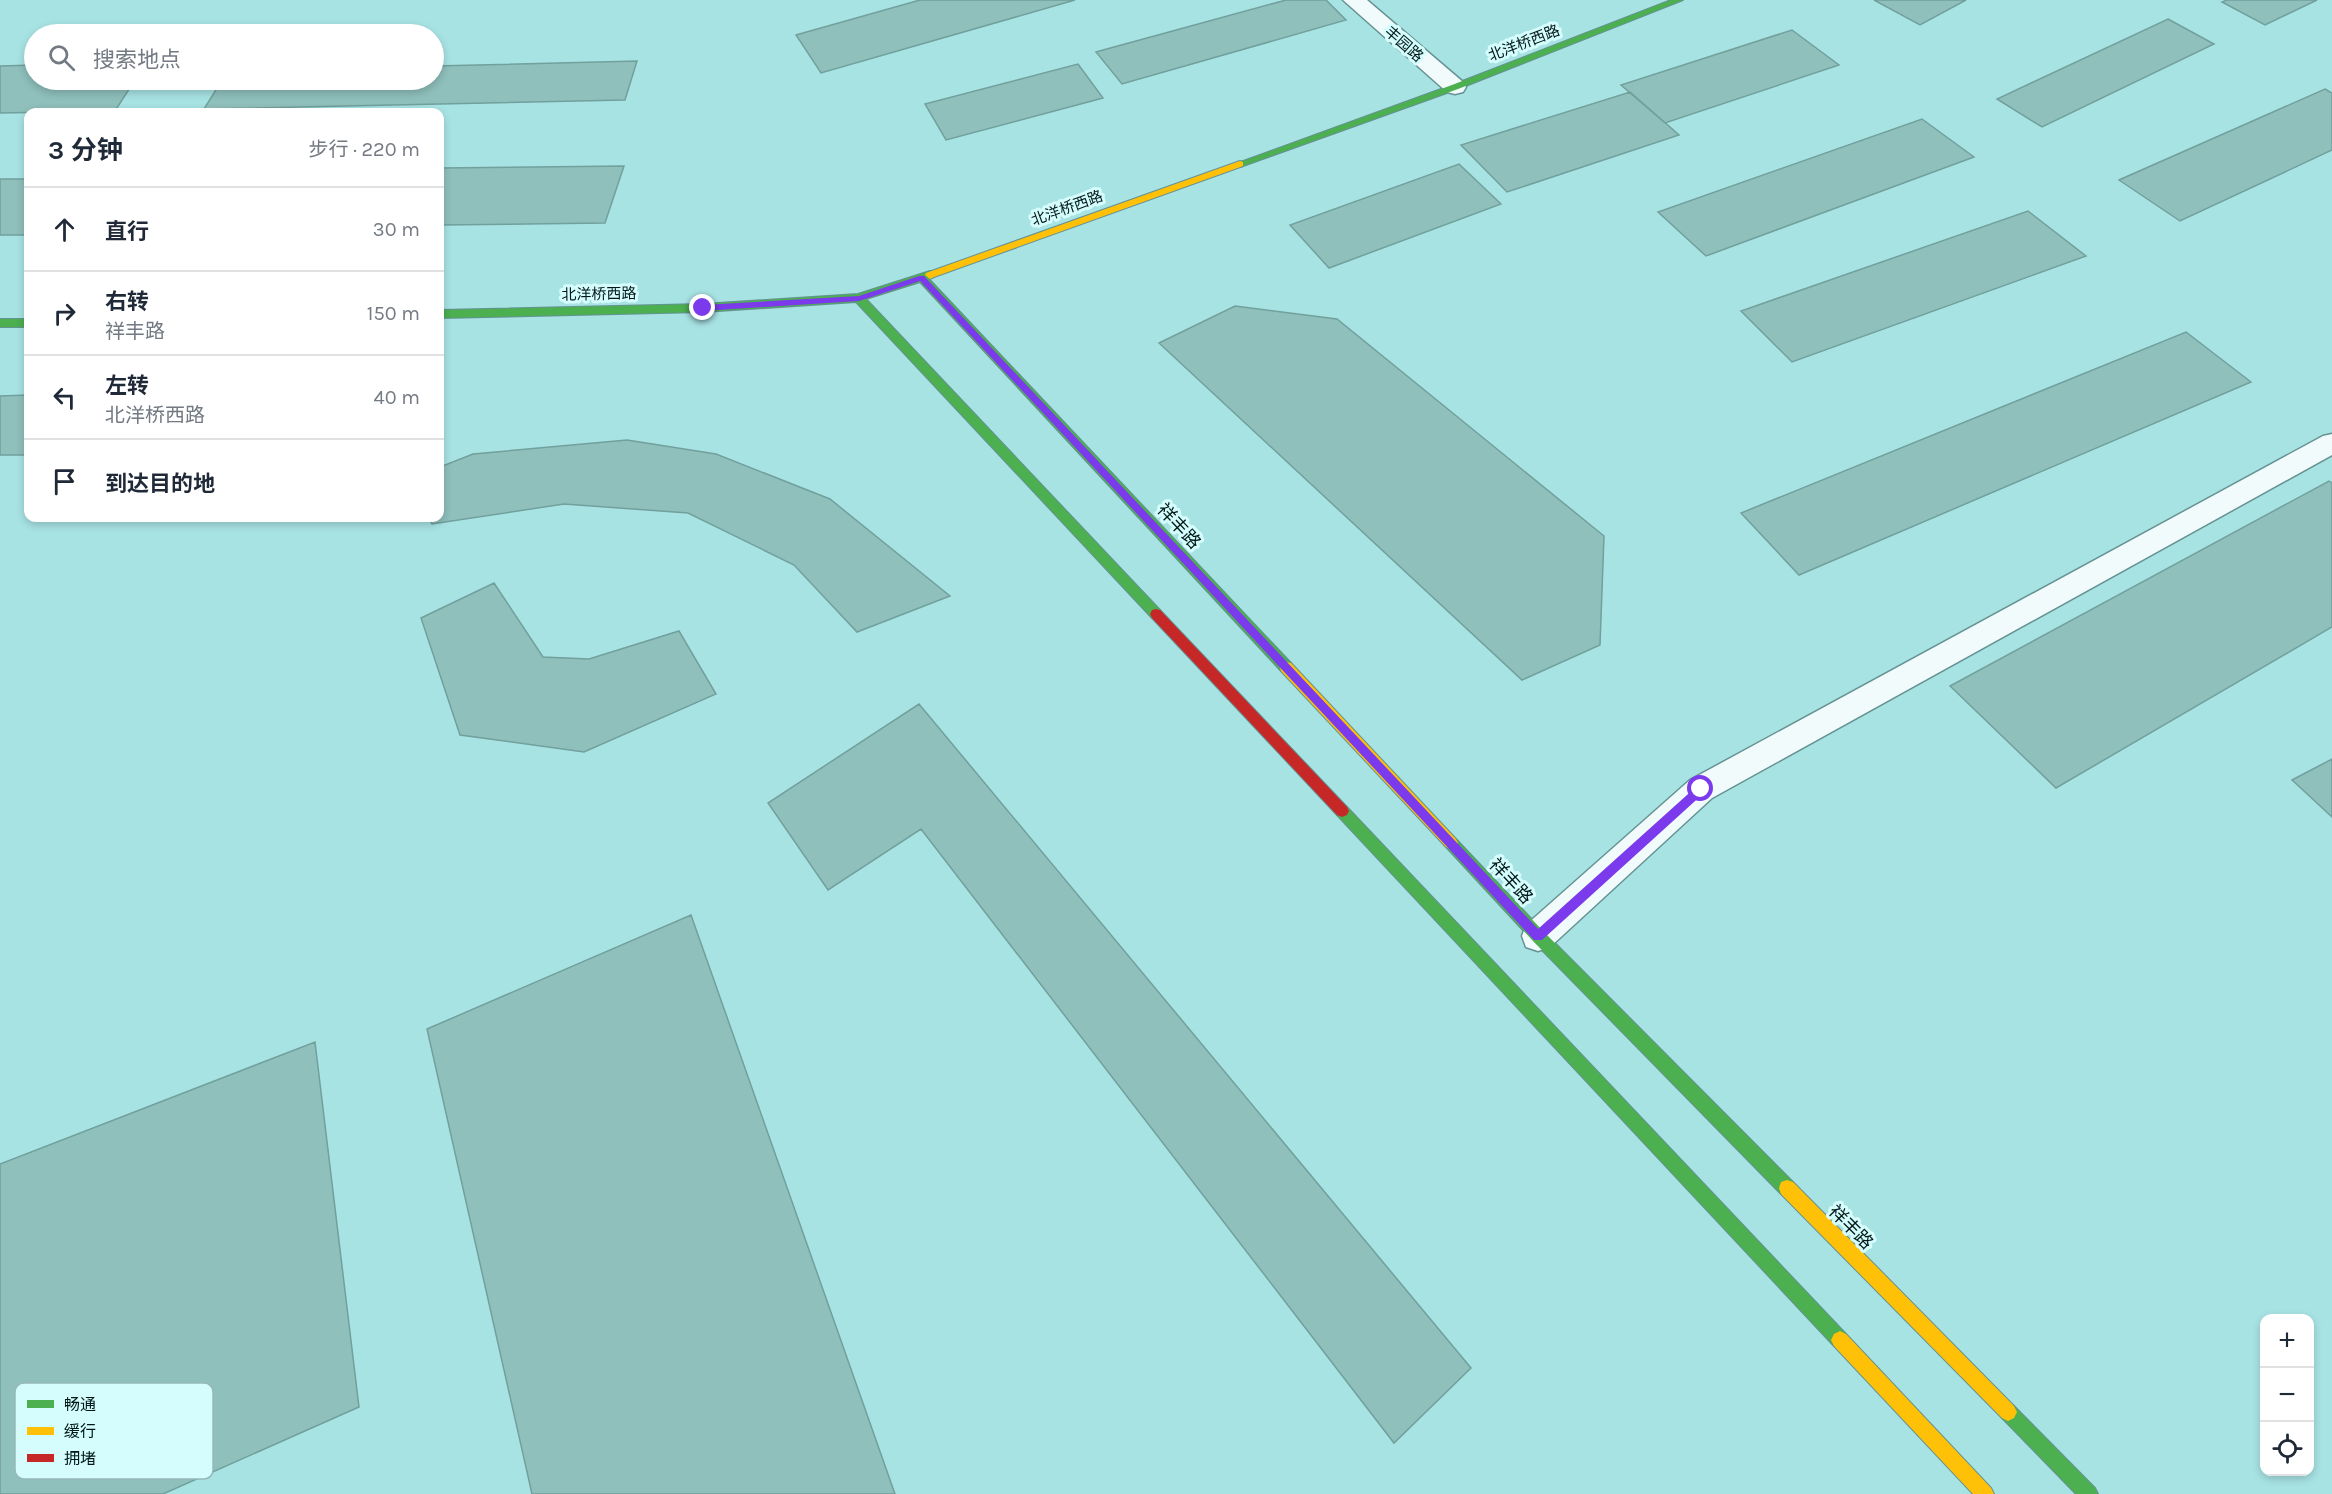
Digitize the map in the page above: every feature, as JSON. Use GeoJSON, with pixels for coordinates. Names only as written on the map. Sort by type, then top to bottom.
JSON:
{"type":"FeatureCollection","features":[{"type":"Feature","properties":{"kind":"main road","name":"北洋桥西路"},"geometry":{"type":"LineString","coordinates":[[444,314],[703,308],[859,298],[922,278],[1455,87],[1679,0]]}},
{"type":"Feature","properties":{"kind":"main road","name":"祥丰路"},"geometry":{"type":"LineString","coordinates":[[922,278],[1538,936],[2089,1494]]}},
{"type":"Feature","properties":{"kind":"main road"},"geometry":{"type":"LineString","coordinates":[[859,298],[1985,1494]]}},
{"type":"Feature","properties":{"kind":"main road"},"geometry":{"type":"LineString","coordinates":[[0,323],[24,323]]}},
{"type":"Feature","properties":{"kind":"street","name":"丰园路"},"geometry":{"type":"LineString","coordinates":[[1354,0],[1455,87]]}},
{"type":"Feature","properties":{"kind":"lane"},"geometry":{"type":"LineString","coordinates":[[1538,936],[1701,789],[2332,443]]}},
{"type":"Feature","properties":{"kind":"building"},"geometry":{"type":"Polygon","coordinates":[[[920,0],[1075,0],[821,73],[796,35],[920,0]]]}},
{"type":"Feature","properties":{"kind":"building"},"geometry":{"type":"Polygon","coordinates":[[[1286,0],[1326,0],[1346,20],[1122,84],[1096,52],[1286,0]]]}},
{"type":"Feature","properties":{"kind":"building"},"geometry":{"type":"Polygon","coordinates":[[[1874,0],[1966,0],[1920,25],[1874,0]]]}},
{"type":"Feature","properties":{"kind":"building"},"geometry":{"type":"Polygon","coordinates":[[[2227,0],[2317,0],[2265,25],[2222,2],[2227,0]]]}},
{"type":"Feature","properties":{"kind":"building"},"geometry":{"type":"Polygon","coordinates":[[[2168,19],[2214,44],[2042,127],[1997,99],[2168,19]]]}},
{"type":"Feature","properties":{"kind":"building"},"geometry":{"type":"Polygon","coordinates":[[[1792,30],[1839,65],[1665,123],[1621,85],[1792,30]]]}},
{"type":"Feature","properties":{"kind":"building"},"geometry":{"type":"Polygon","coordinates":[[[637,61],[625,100],[205,108],[216,90],[444,90],[444,66],[637,61]]]}},
{"type":"Feature","properties":{"kind":"building"},"geometry":{"type":"Polygon","coordinates":[[[1078,64],[1103,98],[946,140],[925,104],[1078,64]]]}},
{"type":"Feature","properties":{"kind":"building"},"geometry":{"type":"Polygon","coordinates":[[[24,65],[24,90],[129,90],[117,108],[24,108],[24,113],[0,113],[0,66],[24,65]]]}},
{"type":"Feature","properties":{"kind":"building"},"geometry":{"type":"Polygon","coordinates":[[[2325,89],[2332,93],[2332,150],[2180,221],[2119,180],[2325,89]]]}},
{"type":"Feature","properties":{"kind":"building"},"geometry":{"type":"Polygon","coordinates":[[[1630,92],[1679,135],[1507,192],[1461,145],[1630,92]]]}},
{"type":"Feature","properties":{"kind":"building"},"geometry":{"type":"Polygon","coordinates":[[[1922,119],[1974,157],[1706,256],[1658,212],[1922,119]]]}},
{"type":"Feature","properties":{"kind":"building"},"geometry":{"type":"Polygon","coordinates":[[[1459,164],[1501,204],[1329,268],[1290,225],[1459,164]]]}},
{"type":"Feature","properties":{"kind":"building"},"geometry":{"type":"Polygon","coordinates":[[[624,166],[605,223],[444,225],[444,168],[624,166]]]}},
{"type":"Feature","properties":{"kind":"building"},"geometry":{"type":"Polygon","coordinates":[[[0,179],[24,179],[24,235],[0,235],[0,179]]]}},
{"type":"Feature","properties":{"kind":"building"},"geometry":{"type":"Polygon","coordinates":[[[2028,211],[2086,256],[1792,362],[1741,311],[2028,211]]]}},
{"type":"Feature","properties":{"kind":"building"},"geometry":{"type":"Polygon","coordinates":[[[1235,306],[1337,319],[1604,536],[1600,645],[1522,680],[1159,343],[1235,306]]]}},
{"type":"Feature","properties":{"kind":"building"},"geometry":{"type":"Polygon","coordinates":[[[2186,332],[2251,382],[1799,575],[1741,513],[2186,332]]]}},
{"type":"Feature","properties":{"kind":"building"},"geometry":{"type":"Polygon","coordinates":[[[24,395],[24,455],[0,455],[0,396],[24,395]]]}},
{"type":"Feature","properties":{"kind":"building"},"geometry":{"type":"Polygon","coordinates":[[[627,440],[716,454],[830,499],[950,596],[857,632],[794,565],[688,513],[564,504],[432,524],[431,522],[444,522],[444,465],[473,454],[627,440]]]}},
{"type":"Feature","properties":{"kind":"building"},"geometry":{"type":"Polygon","coordinates":[[[2329,481],[2332,483],[2332,627],[2056,788],[1950,686],[2329,481]]]}},
{"type":"Feature","properties":{"kind":"building"},"geometry":{"type":"Polygon","coordinates":[[[494,583],[543,657],[589,659],[679,631],[716,694],[584,752],[460,735],[421,618],[494,583]]]}},
{"type":"Feature","properties":{"kind":"building"},"geometry":{"type":"Polygon","coordinates":[[[919,704],[1471,1368],[1394,1443],[921,829],[828,890],[768,803],[919,704]]]}},
{"type":"Feature","properties":{"kind":"building"},"geometry":{"type":"Polygon","coordinates":[[[2332,759],[2332,817],[2292,780],[2332,759]]]}},
{"type":"Feature","properties":{"kind":"building"},"geometry":{"type":"Polygon","coordinates":[[[691,915],[895,1494],[532,1494],[427,1029],[691,915]]]}},
{"type":"Feature","properties":{"kind":"building"},"geometry":{"type":"Polygon","coordinates":[[[315,1042],[359,1407],[213,1472],[213,1383],[15,1383],[15,1479],[197,1479],[163,1494],[0,1494],[0,1164],[315,1042]]]}},
{"type":"Feature","properties":{"kind":"traffic: fast"},"geometry":{"type":"LineString","coordinates":[[1240,164],[1455,87],[1679,0]]}},
{"type":"Feature","properties":{"kind":"traffic: fast"},"geometry":{"type":"LineString","coordinates":[[444,314],[703,308],[859,298],[930,275]]}},
{"type":"Feature","properties":{"kind":"traffic: fast"},"geometry":{"type":"LineString","coordinates":[[922,278],[1286,667]]}},
{"type":"Feature","properties":{"kind":"traffic: fast"},"geometry":{"type":"LineString","coordinates":[[859,298],[1156,614]]}},
{"type":"Feature","properties":{"kind":"traffic: fast"},"geometry":{"type":"LineString","coordinates":[[0,323],[24,323]]}},
{"type":"Feature","properties":{"kind":"traffic: fast"},"geometry":{"type":"LineString","coordinates":[[1342,811],[1840,1340]]}},
{"type":"Feature","properties":{"kind":"traffic: fast"},"geometry":{"type":"LineString","coordinates":[[1451,843],[1538,936],[1787,1188]]}},
{"type":"Feature","properties":{"kind":"traffic: fast"},"geometry":{"type":"LineString","coordinates":[[2008,1412],[2089,1494]]}},
{"type":"Feature","properties":{"kind":"traffic: slow"},"geometry":{"type":"LineString","coordinates":[[930,275],[1240,164]]}},
{"type":"Feature","properties":{"kind":"traffic: slow"},"geometry":{"type":"LineString","coordinates":[[1286,667],[1451,843]]}},
{"type":"Feature","properties":{"kind":"traffic: slow"},"geometry":{"type":"LineString","coordinates":[[1787,1188],[2008,1412]]}},
{"type":"Feature","properties":{"kind":"traffic: slow"},"geometry":{"type":"LineString","coordinates":[[1840,1340],[1985,1494]]}},
{"type":"Feature","properties":{"kind":"traffic: jam"},"geometry":{"type":"LineString","coordinates":[[1156,614],[1342,811]]}},
{"type":"Feature","properties":{"kind":"route"},"geometry":{"type":"LineString","coordinates":[[703,308],[859,298],[922,278],[1538,936],[1701,789]]}}]}
